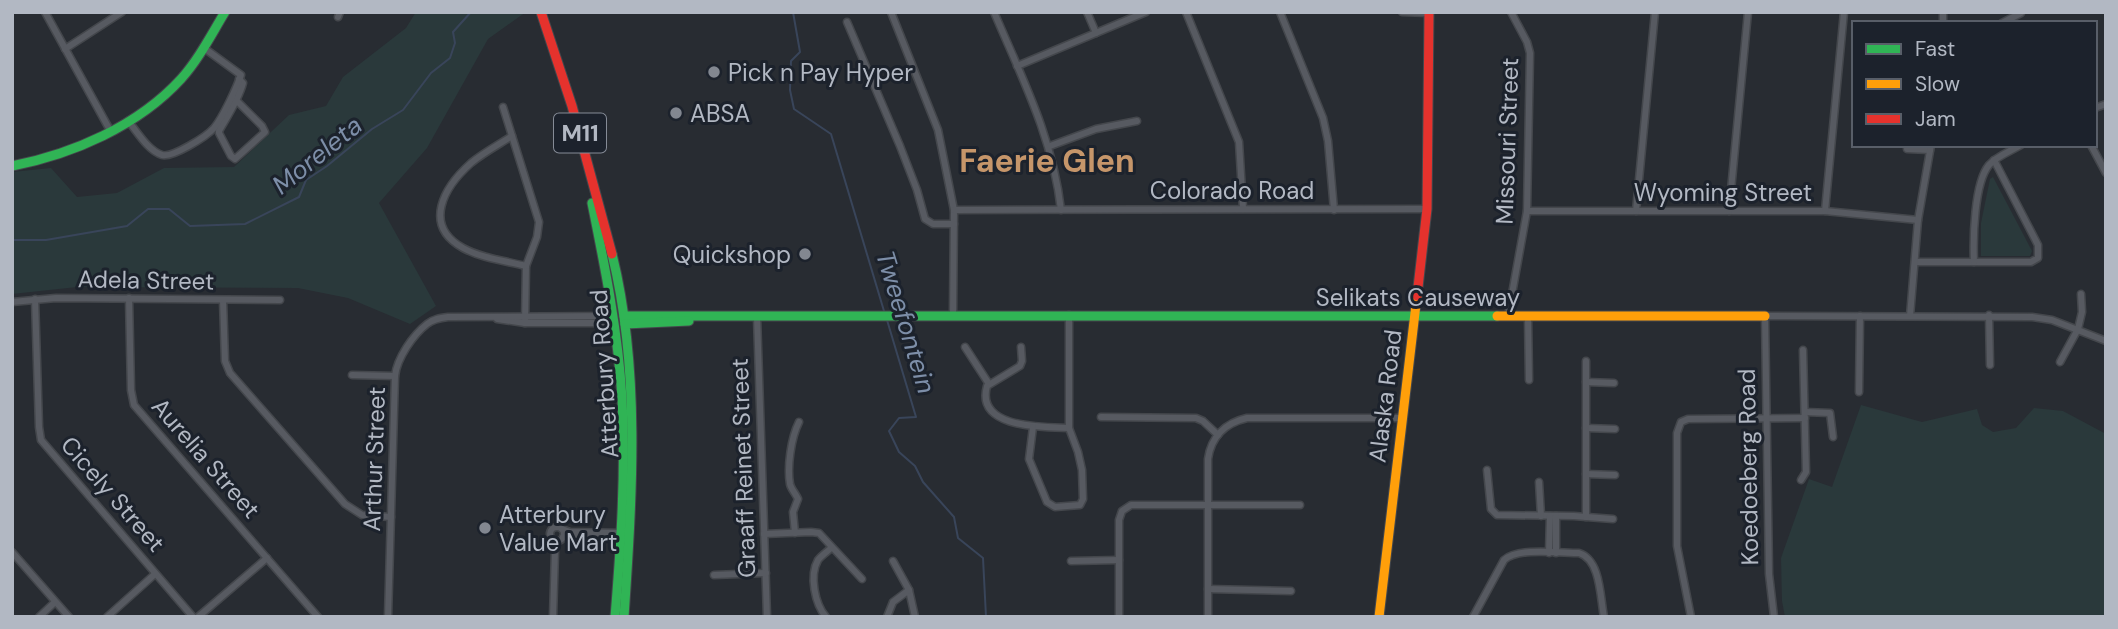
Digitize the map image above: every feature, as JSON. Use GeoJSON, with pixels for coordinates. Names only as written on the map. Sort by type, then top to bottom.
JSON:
{"type":"FeatureCollection","features":[{"type":"Feature","properties":{"kind":"street"},"geometry":{"type":"LineString","coordinates":[[45,12],[111,132]]}},
{"type":"Feature","properties":{"kind":"street"},"geometry":{"type":"LineString","coordinates":[[65,49],[122,12]]}},
{"type":"Feature","properties":{"kind":"street"},"geometry":{"type":"LineString","coordinates":[[12,166],[63,151],[111,132],[128,121],[169,91],[190,67],[225,12]]}},
{"type":"Feature","properties":{"kind":"street","name":"Atterbury Road"},"geometry":{"type":"LineString","coordinates":[[535,12],[583,164],[614,320],[623,426],[624,617]]}},
{"type":"Feature","properties":{"kind":"street","name":"Atterbury Road"},"geometry":{"type":"LineString","coordinates":[[541,12],[560,63],[588,160],[609,241],[624,320],[631,407],[625,536],[614,617]]}},
{"type":"Feature","properties":{"kind":"street"},"geometry":{"type":"LineString","coordinates":[[891,12],[933,114],[954,210],[953,316]]}},
{"type":"Feature","properties":{"kind":"street"},"geometry":{"type":"LineString","coordinates":[[994,12],[1050,146],[1061,210]]}},
{"type":"Feature","properties":{"kind":"street"},"geometry":{"type":"LineString","coordinates":[[1087,12],[1096,33]]}},
{"type":"Feature","properties":{"kind":"street"},"geometry":{"type":"LineString","coordinates":[[1017,66],[1146,12]]}},
{"type":"Feature","properties":{"kind":"street"},"geometry":{"type":"LineString","coordinates":[[1186,12],[1239,142],[1243,208]]}},
{"type":"Feature","properties":{"kind":"street"},"geometry":{"type":"LineString","coordinates":[[1280,12],[1323,118],[1328,141],[1334,209]]}},
{"type":"Feature","properties":{"kind":"street"},"geometry":{"type":"LineString","coordinates":[[1402,12],[1429,13]]}},
{"type":"Feature","properties":{"kind":"street","name":"Missouri Street"},"geometry":{"type":"LineString","coordinates":[[1508,316],[1527,211],[1530,53],[1511,12]]}},
{"type":"Feature","properties":{"kind":"street"},"geometry":{"type":"LineString","coordinates":[[1636,211],[1655,12]]}},
{"type":"Feature","properties":{"kind":"street"},"geometry":{"type":"LineString","coordinates":[[1729,211],[1748,12]]}},
{"type":"Feature","properties":{"kind":"street"},"geometry":{"type":"LineString","coordinates":[[1825,211],[1844,12]]}},
{"type":"Feature","properties":{"kind":"street","name":"Alaska Road"},"geometry":{"type":"LineString","coordinates":[[1379,617],[1427,209],[1429,13]]}},
{"type":"Feature","properties":{"kind":"street"},"geometry":{"type":"LineString","coordinates":[[847,22],[909,168],[925,219],[933,224],[954,224]]}},
{"type":"Feature","properties":{"kind":"street"},"geometry":{"type":"LineString","coordinates":[[204,47],[240,76],[243,83],[242,88],[235,99],[219,133],[235,159],[264,132],[262,126],[235,99]]}},
{"type":"Feature","properties":{"kind":"street"},"geometry":{"type":"LineString","coordinates":[[128,121],[155,151],[163,156],[170,155],[213,129],[240,76]]}},
{"type":"Feature","properties":{"kind":"street"},"geometry":{"type":"LineString","coordinates":[[503,107],[539,222],[537,237],[526,266],[525,319]]}},
{"type":"Feature","properties":{"kind":"street"},"geometry":{"type":"LineString","coordinates":[[1050,146],[1096,129],[1137,121]]}},
{"type":"Feature","properties":{"kind":"street"},"geometry":{"type":"LineString","coordinates":[[512,136],[466,169],[443,200],[439,216],[447,235],[464,248],[526,266]]}},
{"type":"Feature","properties":{"kind":"street"},"geometry":{"type":"LineString","coordinates":[[1974,262],[1974,228],[1983,174],[1994,160],[2017,147]]}},
{"type":"Feature","properties":{"kind":"street"},"geometry":{"type":"LineString","coordinates":[[2092,147],[2106,173]]}},
{"type":"Feature","properties":{"kind":"street"},"geometry":{"type":"LineString","coordinates":[[1908,149],[1931,148],[1918,220],[1910,316]]}},
{"type":"Feature","properties":{"kind":"street"},"geometry":{"type":"LineString","coordinates":[[1915,262],[2031,262],[2039,255],[2035,238],[1994,160]]}},
{"type":"Feature","properties":{"kind":"street","name":"Colorado Road"},"geometry":{"type":"LineString","coordinates":[[954,210],[1427,209]]}},
{"type":"Feature","properties":{"kind":"street","name":"Wyoming Street"},"geometry":{"type":"LineString","coordinates":[[1527,211],[1825,211],[1918,220]]}},
{"type":"Feature","properties":{"kind":"street"},"geometry":{"type":"LineString","coordinates":[[2060,362],[2078,329],[2082,312],[2081,294]]}},
{"type":"Feature","properties":{"kind":"street","name":"Adela Street"},"geometry":{"type":"LineString","coordinates":[[12,302],[35,299],[129,298],[280,300]]}},
{"type":"Feature","properties":{"kind":"street","name":"Aurelia Street"},"geometry":{"type":"LineString","coordinates":[[129,298],[131,390],[134,405],[318,617]]}},
{"type":"Feature","properties":{"kind":"street","name":"Cicely Street"},"geometry":{"type":"LineString","coordinates":[[35,299],[41,440],[195,617]]}},
{"type":"Feature","properties":{"kind":"street"},"geometry":{"type":"LineString","coordinates":[[223,300],[225,361],[230,373],[345,505],[362,514],[391,517]]}},
{"type":"Feature","properties":{"kind":"street"},"geometry":{"type":"LineString","coordinates":[[1032,427],[1028,454],[1030,464],[1047,502],[1055,507],[1080,505],[1083,502],[1080,457],[1069,428],[1069,315]]}},
{"type":"Feature","properties":{"kind":"street"},"geometry":{"type":"LineString","coordinates":[[1989,315],[1990,365]]}},
{"type":"Feature","properties":{"kind":"street","name":"Selikats Causeway"},"geometry":{"type":"LineString","coordinates":[[437,319],[485,316],[624,320],[726,316],[1989,315],[2040,318],[2078,329],[2106,341]]}},
{"type":"Feature","properties":{"kind":"street","name":"Koedoeberg Road"},"geometry":{"type":"LineString","coordinates":[[1765,316],[1770,592],[1774,617]]}},
{"type":"Feature","properties":{"kind":"street"},"geometry":{"type":"LineString","coordinates":[[1859,392],[1860,316]]}},
{"type":"Feature","properties":{"kind":"street","name":"Graaff Reinet Street"},"geometry":{"type":"LineString","coordinates":[[757,317],[767,617]]}},
{"type":"Feature","properties":{"kind":"street"},"geometry":{"type":"LineString","coordinates":[[1528,317],[1529,380]]}},
{"type":"Feature","properties":{"kind":"street","name":"Arthur Street"},"geometry":{"type":"LineString","coordinates":[[388,617],[395,376],[399,360],[412,341],[424,326],[437,319]]}},
{"type":"Feature","properties":{"kind":"street"},"geometry":{"type":"LineString","coordinates":[[965,347],[989,384]]}},
{"type":"Feature","properties":{"kind":"street"},"geometry":{"type":"LineString","coordinates":[[1021,347],[1020,366],[985,389],[989,409],[1016,423],[1032,427],[1069,428]]}},
{"type":"Feature","properties":{"kind":"street"},"geometry":{"type":"LineString","coordinates":[[1801,480],[1806,471],[1802,350]]}},
{"type":"Feature","properties":{"kind":"street"},"geometry":{"type":"LineString","coordinates":[[1586,361],[1586,517]]}},
{"type":"Feature","properties":{"kind":"street"},"geometry":{"type":"LineString","coordinates":[[352,375],[395,376]]}},
{"type":"Feature","properties":{"kind":"street"},"geometry":{"type":"LineString","coordinates":[[1586,382],[1614,383]]}},
{"type":"Feature","properties":{"kind":"street"},"geometry":{"type":"LineString","coordinates":[[1691,617],[1677,547],[1678,428],[1684,420],[1830,413],[1833,437]]}},
{"type":"Feature","properties":{"kind":"street"},"geometry":{"type":"LineString","coordinates":[[1101,417],[1196,418],[1218,435]]}},
{"type":"Feature","properties":{"kind":"street"},"geometry":{"type":"LineString","coordinates":[[1208,617],[1209,452],[1218,435],[1234,422],[1247,418],[1402,418]]}},
{"type":"Feature","properties":{"kind":"street"},"geometry":{"type":"LineString","coordinates":[[795,533],[793,512],[798,499],[790,483],[791,450],[799,422]]}},
{"type":"Feature","properties":{"kind":"street"},"geometry":{"type":"LineString","coordinates":[[1586,428],[1615,429]]}},
{"type":"Feature","properties":{"kind":"street"},"geometry":{"type":"LineString","coordinates":[[1488,470],[1492,513],[1500,516],[1613,519]]}},
{"type":"Feature","properties":{"kind":"street"},"geometry":{"type":"LineString","coordinates":[[1586,474],[1615,475]]}},
{"type":"Feature","properties":{"kind":"street"},"geometry":{"type":"LineString","coordinates":[[1539,482],[1541,516]]}},
{"type":"Feature","properties":{"kind":"street"},"geometry":{"type":"LineString","coordinates":[[1119,617],[1119,520],[1126,507],[1300,505]]}},
{"type":"Feature","properties":{"kind":"street"},"geometry":{"type":"LineString","coordinates":[[1553,516],[1553,553]]}},
{"type":"Feature","properties":{"kind":"street"},"geometry":{"type":"LineString","coordinates":[[553,617],[555,551],[551,529],[556,527],[570,532],[625,536]]}},
{"type":"Feature","properties":{"kind":"street"},"geometry":{"type":"LineString","coordinates":[[555,551],[562,538],[562,529]]}},
{"type":"Feature","properties":{"kind":"street"},"geometry":{"type":"LineString","coordinates":[[764,534],[819,533],[862,579]]}},
{"type":"Feature","properties":{"kind":"street"},"geometry":{"type":"LineString","coordinates":[[552,539],[625,536]]}},
{"type":"Feature","properties":{"kind":"street"},"geometry":{"type":"LineString","coordinates":[[826,617],[816,598],[816,568],[819,559],[831,548]]}},
{"type":"Feature","properties":{"kind":"street"},"geometry":{"type":"LineString","coordinates":[[12,552],[69,617]]}},
{"type":"Feature","properties":{"kind":"street"},"geometry":{"type":"LineString","coordinates":[[1473,617],[1507,556],[1516,553],[1553,553],[1588,556],[1594,564],[1604,617]]}},
{"type":"Feature","properties":{"kind":"street"},"geometry":{"type":"LineString","coordinates":[[195,617],[267,558]]}},
{"type":"Feature","properties":{"kind":"street"},"geometry":{"type":"LineString","coordinates":[[1071,561],[1119,560]]}},
{"type":"Feature","properties":{"kind":"street"},"geometry":{"type":"LineString","coordinates":[[893,561],[909,590],[915,617]]}},
{"type":"Feature","properties":{"kind":"street"},"geometry":{"type":"LineString","coordinates":[[714,575],[766,573]]}},
{"type":"Feature","properties":{"kind":"street"},"geometry":{"type":"LineString","coordinates":[[107,617],[155,574]]}},
{"type":"Feature","properties":{"kind":"street"},"geometry":{"type":"LineString","coordinates":[[1208,589],[1291,591]]}},
{"type":"Feature","properties":{"kind":"street"},"geometry":{"type":"LineString","coordinates":[[887,617],[893,603],[909,590]]}},
{"type":"Feature","properties":{"kind":"street"},"geometry":{"type":"LineString","coordinates":[[39,617],[55,602]]}},
{"type":"Feature","properties":{"kind":"shaded area"},"geometry":{"type":"Polygon","coordinates":[[[416,12],[526,12],[488,39],[427,148],[379,203],[436,306],[410,324],[348,298],[298,288],[77,287],[12,294],[12,172],[51,168],[77,197],[117,193],[164,168],[234,167],[289,115],[326,106],[343,77],[406,28],[416,12]]]}},
{"type":"Feature","properties":{"kind":"shaded area"},"geometry":{"type":"Polygon","coordinates":[[[1993,177],[2032,251],[2030,256],[1981,256],[1981,223],[1990,179],[1993,177]]]}},
{"type":"Feature","properties":{"kind":"shaded area"},"geometry":{"type":"Polygon","coordinates":[[[1861,405],[1922,422],[1977,409],[1982,425],[1993,432],[2016,428],[2034,408],[2063,411],[2106,434],[2106,617],[1785,617],[1781,558],[1809,479],[1832,487],[1861,405]]]}},
{"type":"Feature","properties":{"kind":"waterway","name":"Moreleta"},"geometry":{"type":"LineString","coordinates":[[12,240],[46,240],[127,226],[148,209],[169,209],[190,226],[245,224],[299,197],[306,180],[372,129],[403,110],[431,73],[450,58],[455,43],[453,32],[471,12]]}},
{"type":"Feature","properties":{"kind":"waterway","name":"Tweefontein"},"geometry":{"type":"LineString","coordinates":[[793,12],[800,52],[791,61],[790,90],[794,109],[831,134],[884,311]]}},
{"type":"Feature","properties":{"kind":"waterway","name":"Tweefontein"},"geometry":{"type":"LineString","coordinates":[[887,320],[916,417],[899,418],[889,431],[899,452],[915,466],[923,482],[954,517],[958,538],[983,558],[986,617]]}},
{"type":"Feature","properties":{"kind":"traffic: fast"},"geometry":{"type":"LineString","coordinates":[[12,166],[81,146],[145,111],[181,79],[225,12]]}},
{"type":"Feature","properties":{"kind":"traffic: fast"},"geometry":{"type":"LineString","coordinates":[[592,203],[614,324],[622,398],[623,480],[615,617]]}},
{"type":"Feature","properties":{"kind":"traffic: fast"},"geometry":{"type":"LineString","coordinates":[[612,254],[621,298],[631,389],[630,527],[624,617]]}},
{"type":"Feature","properties":{"kind":"traffic: fast"},"geometry":{"type":"LineString","coordinates":[[624,316],[1497,316]]}},
{"type":"Feature","properties":{"kind":"traffic: fast"},"geometry":{"type":"LineString","coordinates":[[625,324],[689,321]]}},
{"type":"Feature","properties":{"kind":"traffic: slow"},"geometry":{"type":"LineString","coordinates":[[1379,617],[1417,296]]}},
{"type":"Feature","properties":{"kind":"traffic: slow"},"geometry":{"type":"LineString","coordinates":[[1497,316],[1765,316]]}},
{"type":"Feature","properties":{"kind":"traffic: jam"},"geometry":{"type":"LineString","coordinates":[[541,12],[572,106],[612,254]]}},
{"type":"Feature","properties":{"kind":"traffic: jam"},"geometry":{"type":"LineString","coordinates":[[1417,296],[1427,209],[1429,12]]}},
{"type":"Feature","properties":{"kind":"place","name":"Pick n Pay Hyper"},"geometry":{"type":"Point","coordinates":[714,72]}},
{"type":"Feature","properties":{"kind":"place","name":"ABSA"},"geometry":{"type":"Point","coordinates":[676,113]}},
{"type":"Feature","properties":{"kind":"place","name":"Quickshop"},"geometry":{"type":"Point","coordinates":[805,254]}},
{"type":"Feature","properties":{"kind":"place","name":"Atterbury Value Mart"},"geometry":{"type":"Point","coordinates":[485,528]}},
{"type":"Feature","properties":{"kind":"district","name":"Faerie Glen"},"geometry":{"type":"Point","coordinates":[1047,161]}}]}
